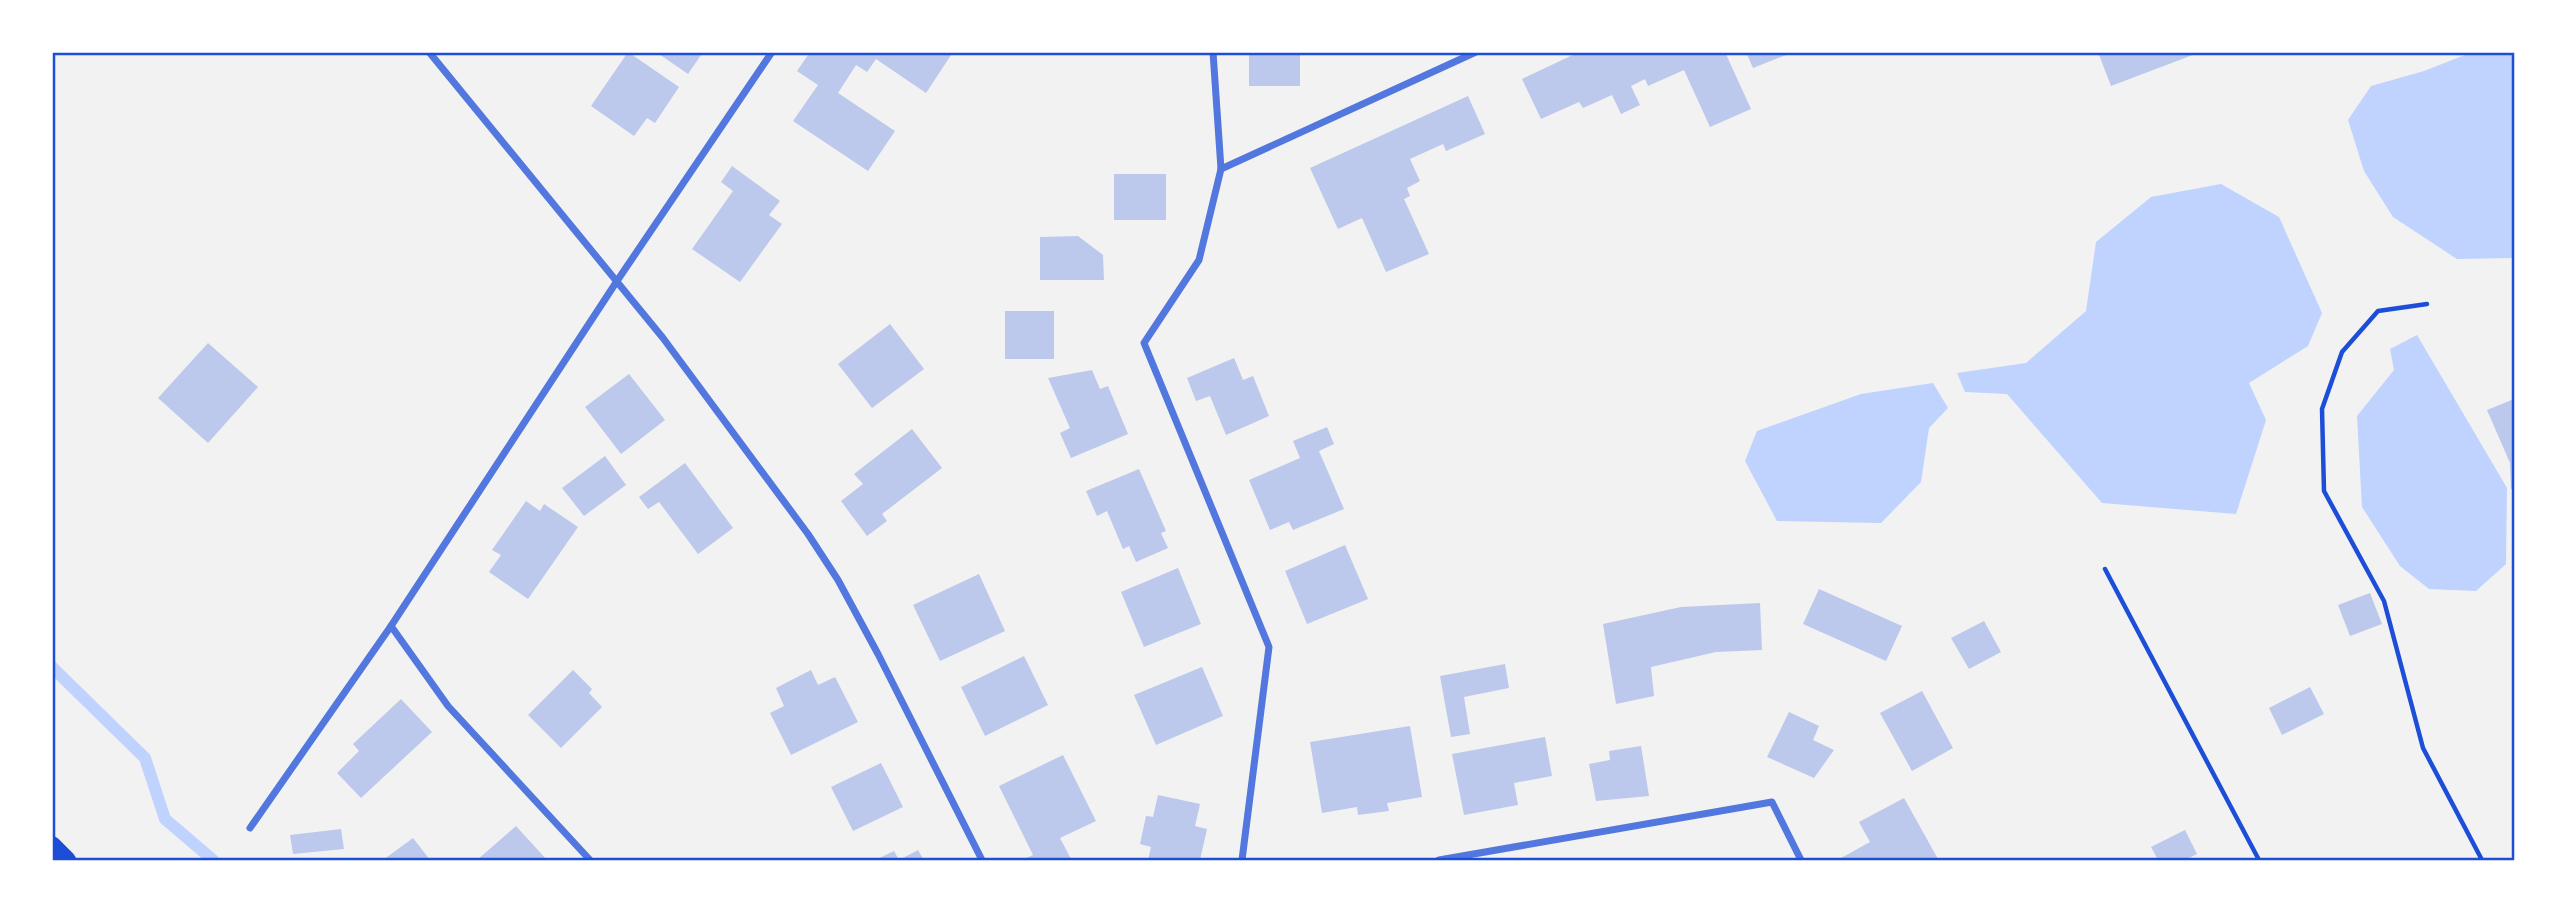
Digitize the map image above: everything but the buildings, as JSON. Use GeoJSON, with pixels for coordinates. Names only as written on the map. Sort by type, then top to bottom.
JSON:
{"type":"FeatureCollection","features":[{"type":"Feature","properties":{"kind":"main road"},"geometry":{"type":"LineString","coordinates":[[52,845],[67,860]]}},
{"type":"Feature","properties":{"kind":"street"},"geometry":{"type":"LineString","coordinates":[[429,52],[663,338],[800,523],[838,580],[982,860]]}},
{"type":"Feature","properties":{"kind":"street"},"geometry":{"type":"LineString","coordinates":[[250,828],[391,626],[617,281],[772,52]]}},
{"type":"Feature","properties":{"kind":"street"},"geometry":{"type":"LineString","coordinates":[[1213,52],[1221,169],[1199,260],[1144,343],[1269,647],[1242,860]]}},
{"type":"Feature","properties":{"kind":"street"},"geometry":{"type":"LineString","coordinates":[[1221,169],[1476,52]]}},
{"type":"Feature","properties":{"kind":"street"},"geometry":{"type":"LineString","coordinates":[[391,626],[448,706],[590,860]]}},
{"type":"Feature","properties":{"kind":"street"},"geometry":{"type":"LineString","coordinates":[[1439,860],[1772,802],[1801,860]]}},
{"type":"Feature","properties":{"kind":"path"},"geometry":{"type":"LineString","coordinates":[[2427,303],[2378,311],[2342,352],[2322,409],[2324,491],[2384,601],[2423,748],[2482,860]]}},
{"type":"Feature","properties":{"kind":"path"},"geometry":{"type":"LineString","coordinates":[[2105,569],[2259,860]]}},
{"type":"Feature","properties":{"kind":"water"},"geometry":{"type":"Polygon","coordinates":[[[2470,53],[2514,53],[2514,258],[2457,259],[2393,217],[2364,171],[2348,120],[2371,86],[2424,71],[2470,53]]]}},
{"type":"Feature","properties":{"kind":"water"},"geometry":{"type":"Polygon","coordinates":[[[2221,184],[2279,217],[2322,313],[2308,346],[2249,383],[2266,420],[2236,514],[2102,503],[2007,394],[1965,392],[1957,373],[2026,363],[2086,311],[2096,242],[2151,197],[2221,184]]]}},
{"type":"Feature","properties":{"kind":"water"},"geometry":{"type":"Polygon","coordinates":[[[2417,335],[2507,488],[2506,564],[2476,591],[2429,589],[2400,566],[2362,507],[2357,416],[2394,370],[2390,349],[2417,335]]]}},
{"type":"Feature","properties":{"kind":"water"},"geometry":{"type":"Polygon","coordinates":[[[1933,383],[1948,408],[1929,428],[1921,482],[1881,523],[1777,521],[1745,461],[1757,431],[1861,394],[1933,383]]]}},
{"type":"Feature","properties":{"kind":"waterway"},"geometry":{"type":"LineString","coordinates":[[52,667],[145,758],[165,819],[213,860]]}}]}
